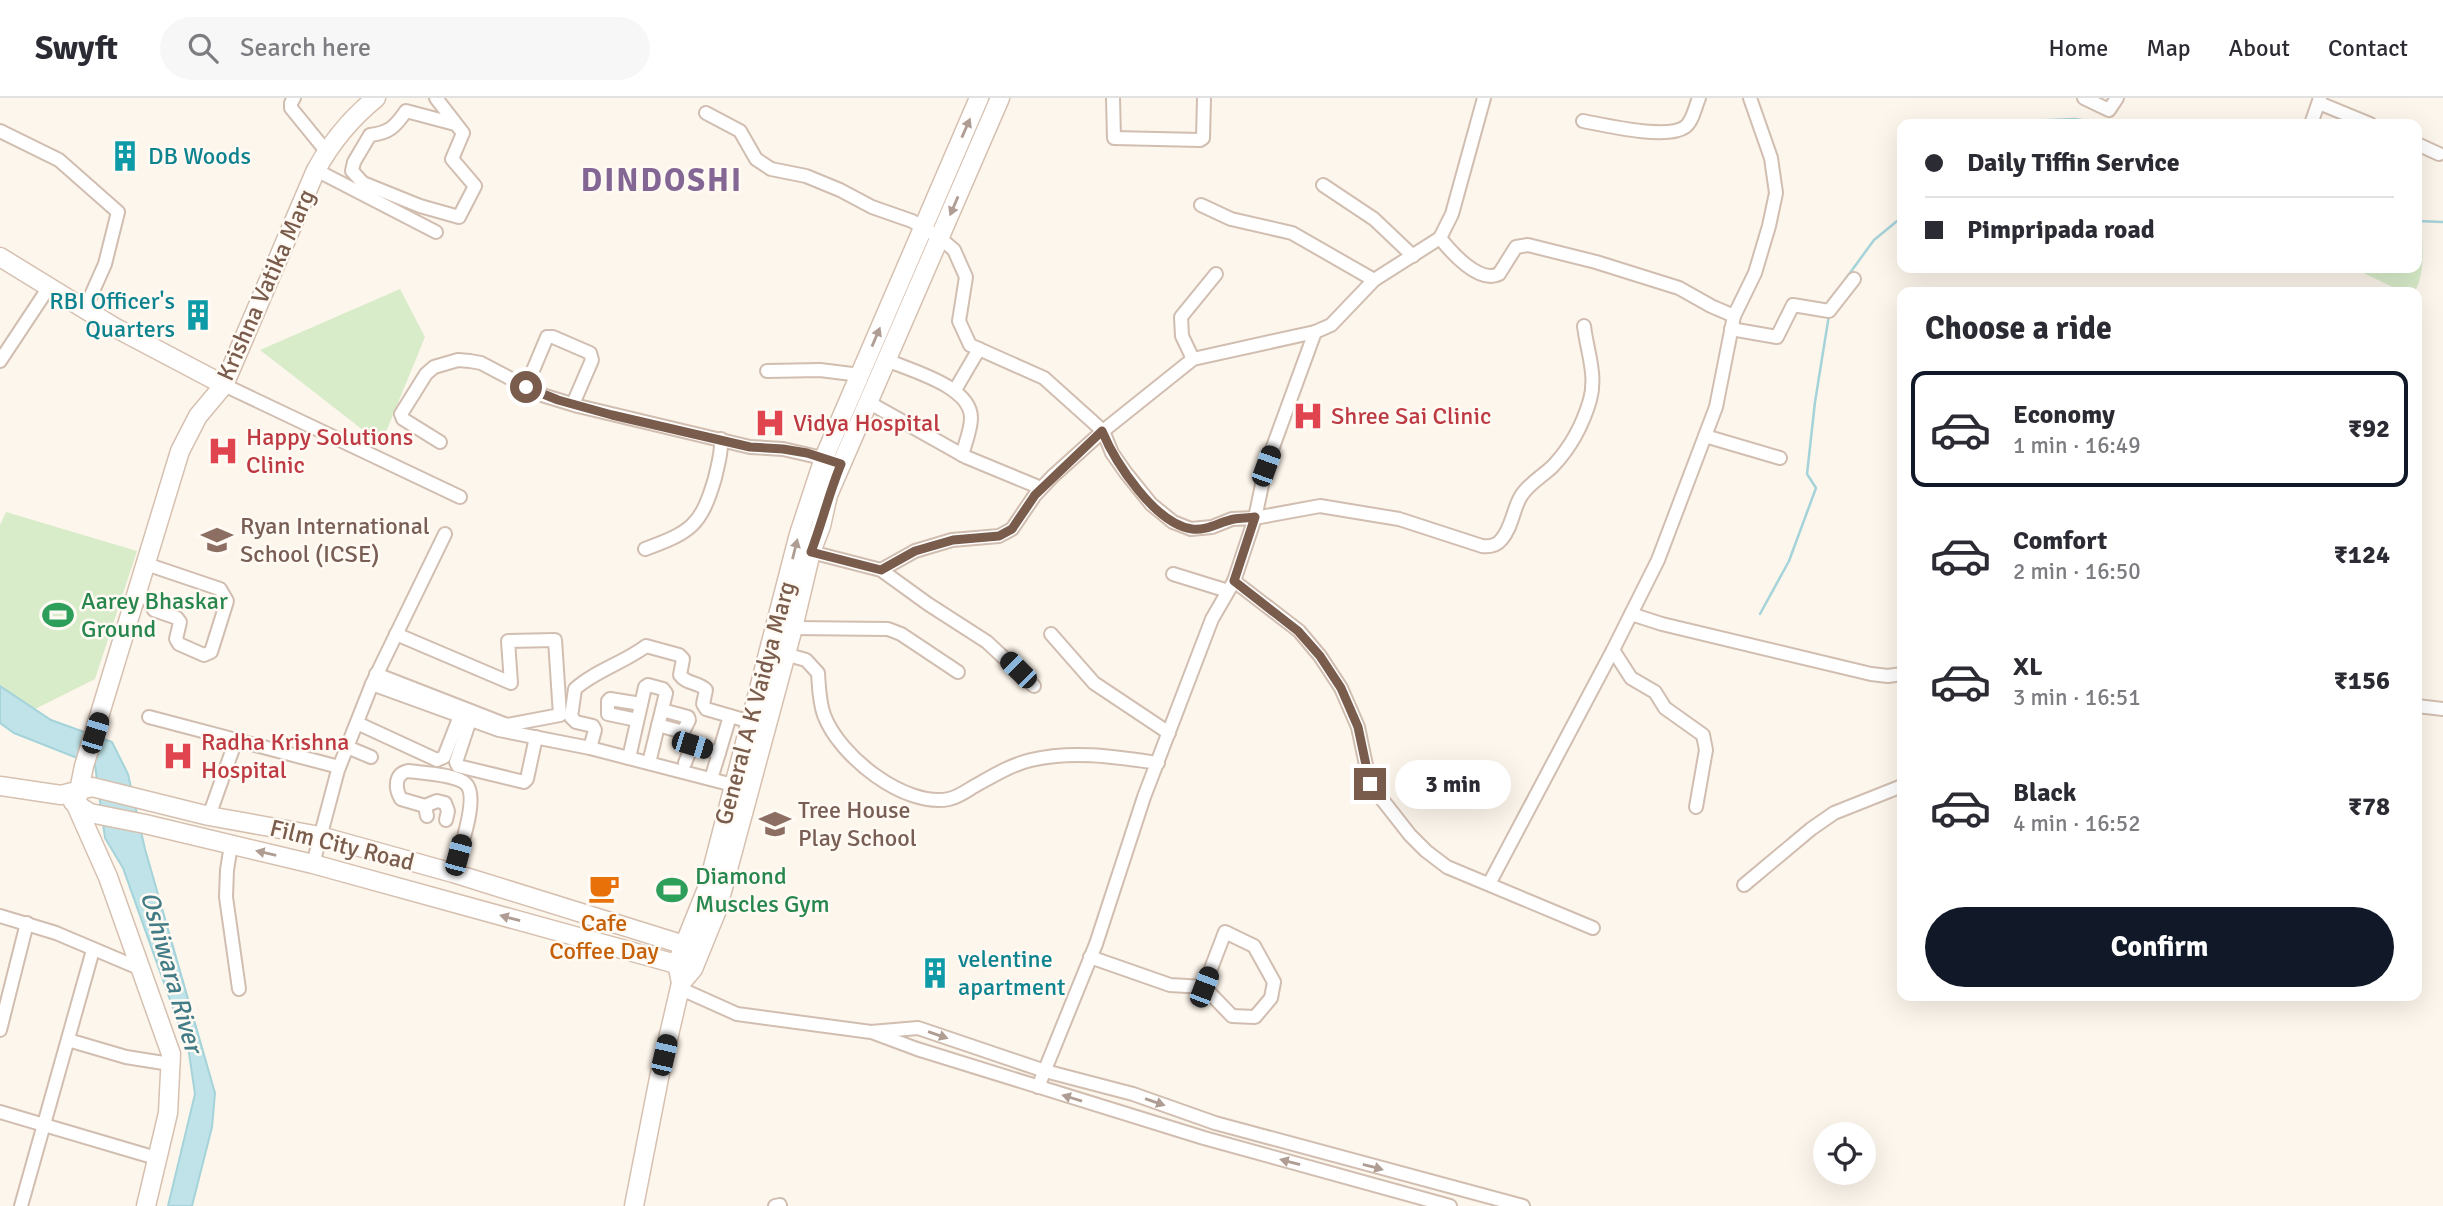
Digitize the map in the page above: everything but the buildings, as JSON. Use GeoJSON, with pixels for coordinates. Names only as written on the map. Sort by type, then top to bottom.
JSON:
{"type":"FeatureCollection","features":[{"type":"Feature","properties":{"kind":"street"},"geometry":{"type":"LineString","coordinates":[[294,98],[291,108],[326,151]]}},
{"type":"Feature","properties":{"kind":"street","name":"Krishna Vatika Marg"},"geometry":{"type":"LineString","coordinates":[[72,797],[180,451],[198,416],[224,385],[326,151],[354,115],[376,98]]}},
{"type":"Feature","properties":{"kind":"street"},"geometry":{"type":"LineString","coordinates":[[436,98],[463,133],[452,159],[475,186],[459,217],[421,206],[363,183],[352,171],[354,162],[370,135],[385,134],[393,129],[406,111],[455,124]]}},
{"type":"Feature","properties":{"kind":"street","name":"General A K Vaidya Marg"},"geometry":{"type":"LineString","coordinates":[[685,966],[701,951],[720,898],[811,552],[821,526],[833,461],[860,375],[979,98]]}},
{"type":"Feature","properties":{"kind":"street","name":"General A K Vaidya Marg"},"geometry":{"type":"LineString","coordinates":[[685,966],[683,944],[708,886],[799,534],[833,461],[868,402],[1000,98]]}},
{"type":"Feature","properties":{"kind":"street"},"geometry":{"type":"LineString","coordinates":[[1113,98],[1114,138],[1200,140],[1203,138],[1204,98]]}},
{"type":"Feature","properties":{"kind":"street"},"geometry":{"type":"LineString","coordinates":[[881,570],[915,551],[953,540],[999,536],[1012,529],[1041,488],[1102,431],[1193,359],[1315,332],[1331,325],[1374,280],[1440,238],[1452,214],[1484,98]]}},
{"type":"Feature","properties":{"kind":"street"},"geometry":{"type":"LineString","coordinates":[[1583,121],[1635,131],[1677,131],[1686,127],[1692,118],[1699,98]]}},
{"type":"Feature","properties":{"kind":"street"},"geometry":{"type":"LineString","coordinates":[[1489,884],[1658,560],[1716,407],[1734,316],[1755,272],[1776,193],[1771,158],[1750,98]]}},
{"type":"Feature","properties":{"kind":"street"},"geometry":{"type":"LineString","coordinates":[[2084,98],[2109,110],[2117,98]]}},
{"type":"Feature","properties":{"kind":"street"},"geometry":{"type":"LineString","coordinates":[[2313,119],[2320,100],[2360,119]]}},
{"type":"Feature","properties":{"kind":"street"},"geometry":{"type":"LineString","coordinates":[[706,113],[740,131],[756,159],[771,170],[806,176],[923,227],[954,250],[966,277],[959,321],[970,345],[1044,378],[1102,431],[1112,453],[1151,504],[1172,522],[1191,529],[1212,527],[1232,519],[1320,506],[1399,519],[1490,547],[1506,534],[1521,495],[1552,467],[1581,425],[1591,397],[1593,368],[1584,326]]}},
{"type":"Feature","properties":{"kind":"street"},"geometry":{"type":"LineString","coordinates":[[0,131],[59,160],[118,212],[105,264],[85,309]]}},
{"type":"Feature","properties":{"kind":"street"},"geometry":{"type":"LineString","coordinates":[[2422,146],[2439,154]]}},
{"type":"Feature","properties":{"kind":"street"},"geometry":{"type":"LineString","coordinates":[[316,170],[436,232]]}},
{"type":"Feature","properties":{"kind":"street"},"geometry":{"type":"LineString","coordinates":[[1322,185],[1374,219],[1413,256]]}},
{"type":"Feature","properties":{"kind":"street"},"geometry":{"type":"LineString","coordinates":[[1201,205],[1231,219],[1292,233],[1374,280]]}},
{"type":"Feature","properties":{"kind":"street"},"geometry":{"type":"LineString","coordinates":[[1440,238],[1460,261],[1488,276],[1499,274],[1516,247],[1528,245],[1596,262],[1679,288],[1734,316]]}},
{"type":"Feature","properties":{"kind":"street"},"geometry":{"type":"LineString","coordinates":[[0,257],[114,327],[224,385],[460,497]]}},
{"type":"Feature","properties":{"kind":"street"},"geometry":{"type":"LineString","coordinates":[[1193,359],[1182,336],[1181,317],[1216,274]]}},
{"type":"Feature","properties":{"kind":"street"},"geometry":{"type":"LineString","coordinates":[[1731,329],[1777,337],[1793,305],[1829,311],[1854,279]]}},
{"type":"Feature","properties":{"kind":"street"},"geometry":{"type":"LineString","coordinates":[[0,360],[49,287]]}},
{"type":"Feature","properties":{"kind":"street"},"geometry":{"type":"LineString","coordinates":[[1038,1087],[1090,957],[1144,797],[1212,619],[1231,586],[1255,517],[1266,466],[1315,332]]}},
{"type":"Feature","properties":{"kind":"street"},"geometry":{"type":"LineString","coordinates":[[526,387],[547,337],[553,337],[590,353],[593,360],[573,404]]}},
{"type":"Feature","properties":{"kind":"street"},"geometry":{"type":"LineString","coordinates":[[955,390],[979,349]]}},
{"type":"Feature","properties":{"kind":"street"},"geometry":{"type":"LineString","coordinates":[[440,442],[403,419],[401,414],[426,374],[434,367],[458,360],[481,363],[542,395],[573,404],[750,447],[783,449],[833,461]]}},
{"type":"Feature","properties":{"kind":"street"},"geometry":{"type":"LineString","coordinates":[[887,360],[955,390],[967,401],[971,421],[962,455]]}},
{"type":"Feature","properties":{"kind":"street"},"geometry":{"type":"LineString","coordinates":[[767,371],[820,370],[860,375]]}},
{"type":"Feature","properties":{"kind":"street"},"geometry":{"type":"LineString","coordinates":[[868,402],[962,455],[1041,488]]}},
{"type":"Feature","properties":{"kind":"street"},"geometry":{"type":"LineString","coordinates":[[1705,436],[1780,457]]}},
{"type":"Feature","properties":{"kind":"street"},"geometry":{"type":"LineString","coordinates":[[645,549],[687,530],[702,515],[722,454],[721,439]]}},
{"type":"Feature","properties":{"kind":"street"},"geometry":{"type":"LineString","coordinates":[[313,864],[339,767],[374,679],[445,534]]}},
{"type":"Feature","properties":{"kind":"street"},"geometry":{"type":"LineString","coordinates":[[811,552],[881,570],[987,642],[1034,686]]}},
{"type":"Feature","properties":{"kind":"street"},"geometry":{"type":"LineString","coordinates":[[137,595],[148,598],[154,610],[180,621],[176,639],[180,644],[204,655],[211,652],[227,601],[224,594],[220,589],[146,564]]}},
{"type":"Feature","properties":{"kind":"street"},"geometry":{"type":"LineString","coordinates":[[1173,574],[1231,586],[1298,631],[1320,656],[1341,688],[1358,727],[1370,784],[1426,851],[1447,867],[1593,928]]}},
{"type":"Feature","properties":{"kind":"street"},"geometry":{"type":"LineString","coordinates":[[1631,614],[1662,624],[1871,674],[1897,675]]}},
{"type":"Feature","properties":{"kind":"street"},"geometry":{"type":"LineString","coordinates":[[793,628],[888,629],[901,634],[958,672]]}},
{"type":"Feature","properties":{"kind":"street"},"geometry":{"type":"LineString","coordinates":[[374,679],[507,725],[560,715],[555,640],[508,641],[511,683],[396,634]]}},
{"type":"Feature","properties":{"kind":"street"},"geometry":{"type":"LineString","coordinates":[[1051,634],[1094,682],[1169,733]]}},
{"type":"Feature","properties":{"kind":"street"},"geometry":{"type":"LineString","coordinates":[[590,748],[595,730],[593,726],[576,722],[571,717],[575,690],[616,662],[633,656],[646,646],[679,654],[683,659],[680,675],[682,678],[702,685],[706,690],[703,704],[706,709],[751,722]]}},
{"type":"Feature","properties":{"kind":"street"},"geometry":{"type":"LineString","coordinates":[[1613,650],[1631,678],[1655,692],[1665,708],[1703,735],[1706,750],[1696,807]]}},
{"type":"Feature","properties":{"kind":"street"},"geometry":{"type":"LineString","coordinates":[[785,654],[806,660],[818,673],[819,695],[825,717],[846,751],[899,791],[932,802],[953,799],[1000,772],[1028,760],[1067,754],[1158,763]]}},
{"type":"Feature","properties":{"kind":"street"},"geometry":{"type":"LineString","coordinates":[[374,679],[499,730],[590,748],[733,785]]}},
{"type":"Feature","properties":{"kind":"street"},"geometry":{"type":"LineString","coordinates":[[629,758],[645,687],[648,685],[663,689],[666,693],[649,763]]}},
{"type":"Feature","properties":{"kind":"street"},"geometry":{"type":"LineString","coordinates":[[637,720],[608,714],[608,701],[610,699],[641,704]]}},
{"type":"Feature","properties":{"kind":"street"},"geometry":{"type":"LineString","coordinates":[[2422,707],[2443,709]]}},
{"type":"Feature","properties":{"kind":"street"},"geometry":{"type":"LineString","coordinates":[[658,725],[683,732],[689,720],[688,717],[662,710]]}},
{"type":"Feature","properties":{"kind":"street"},"geometry":{"type":"LineString","coordinates":[[711,779],[730,716]]}},
{"type":"Feature","properties":{"kind":"street"},"geometry":{"type":"LineString","coordinates":[[149,718],[339,767]]}},
{"type":"Feature","properties":{"kind":"street"},"geometry":{"type":"LineString","coordinates":[[357,723],[437,760],[444,757],[465,718]]}},
{"type":"Feature","properties":{"kind":"street"},"geometry":{"type":"LineString","coordinates":[[465,718],[456,762],[458,766],[524,782],[527,779],[536,737]]}},
{"type":"Feature","properties":{"kind":"street"},"geometry":{"type":"LineString","coordinates":[[209,816],[236,740]]}},
{"type":"Feature","properties":{"kind":"street"},"geometry":{"type":"LineString","coordinates":[[685,763],[692,745],[719,753]]}},
{"type":"Feature","properties":{"kind":"street"},"geometry":{"type":"LineString","coordinates":[[346,750],[370,759]]}},
{"type":"Feature","properties":{"kind":"street"},"geometry":{"type":"LineString","coordinates":[[446,820],[448,811],[445,803],[431,802],[426,811],[401,799],[396,790],[402,772],[454,778],[466,784],[471,793],[472,805],[453,873]]}},
{"type":"Feature","properties":{"kind":"street","name":"Film City Road"},"geometry":{"type":"LineString","coordinates":[[0,786],[72,797],[90,813],[313,864],[685,966]]}},
{"type":"Feature","properties":{"kind":"street","name":"Film City Road"},"geometry":{"type":"LineString","coordinates":[[72,797],[92,787],[180,810],[320,836],[453,873],[701,951]]}},
{"type":"Feature","properties":{"kind":"street"},"geometry":{"type":"LineString","coordinates":[[1744,885],[1811,828],[1834,813],[1897,788]]}},
{"type":"Feature","properties":{"kind":"street"},"geometry":{"type":"LineString","coordinates":[[72,797],[108,877],[170,1054],[168,1113],[146,1206]]}},
{"type":"Feature","properties":{"kind":"street"},"geometry":{"type":"LineString","coordinates":[[174,831],[180,810]]}},
{"type":"Feature","properties":{"kind":"street"},"geometry":{"type":"LineString","coordinates":[[231,845],[226,897],[239,989]]}},
{"type":"Feature","properties":{"kind":"street"},"geometry":{"type":"LineString","coordinates":[[0,916],[56,933],[141,969]]}},
{"type":"Feature","properties":{"kind":"street"},"geometry":{"type":"LineString","coordinates":[[0,1030],[27,923]]}},
{"type":"Feature","properties":{"kind":"street"},"geometry":{"type":"LineString","coordinates":[[1090,957],[1170,985],[1204,987],[1233,1016],[1255,1017],[1271,998],[1274,982],[1254,946],[1225,932],[1204,987]]}},
{"type":"Feature","properties":{"kind":"street"},"geometry":{"type":"LineString","coordinates":[[21,1206],[93,950]]}},
{"type":"Feature","properties":{"kind":"street"},"geometry":{"type":"LineString","coordinates":[[634,1206],[659,1078],[685,966]]}},
{"type":"Feature","properties":{"kind":"street"},"geometry":{"type":"LineString","coordinates":[[680,985],[737,1014],[871,1032],[918,1028],[1045,1071],[1133,1094],[1215,1123],[1522,1206]]}},
{"type":"Feature","properties":{"kind":"street"},"geometry":{"type":"LineString","coordinates":[[871,1032],[917,1049],[1204,1139],[1450,1206]]}},
{"type":"Feature","properties":{"kind":"street"},"geometry":{"type":"LineString","coordinates":[[68,1040],[126,1057],[170,1064]]}},
{"type":"Feature","properties":{"kind":"street"},"geometry":{"type":"LineString","coordinates":[[0,1112],[156,1158]]}},
{"type":"Feature","properties":{"kind":"green space"},"geometry":{"type":"Polygon","coordinates":[[[2363,273],[2421,273],[2417,287],[2393,287],[2363,273]]]}},
{"type":"Feature","properties":{"kind":"green space"},"geometry":{"type":"Polygon","coordinates":[[[400,289],[425,337],[381,444],[260,350],[400,289]]]}},
{"type":"Feature","properties":{"kind":"green space","name":"Aarey Bhaskar Ground"},"geometry":{"type":"Polygon","coordinates":[[[6,512],[137,551],[95,679],[35,709],[0,686],[0,525],[6,512]]]}},
{"type":"Feature","properties":{"kind":"water","name":"Oshiwara River"},"geometry":{"type":"Polygon","coordinates":[[[0,686],[51,720],[112,742],[128,774],[145,849],[215,1093],[212,1127],[192,1206],[168,1206],[195,1094],[189,1053],[123,868],[105,838],[95,765],[14,733],[0,723],[0,686]]]}},
{"type":"Feature","properties":{"kind":"waterway"},"geometry":{"type":"LineString","coordinates":[[1836,292],[1874,240],[1897,221]]}},
{"type":"Feature","properties":{"kind":"waterway"},"geometry":{"type":"LineString","coordinates":[[2422,221],[2443,222]]}},
{"type":"Feature","properties":{"kind":"waterway"},"geometry":{"type":"LineString","coordinates":[[1760,614],[1789,561],[1816,488],[1807,474],[1829,315]]}},
{"type":"Feature","properties":{"kind":"place","name":"DB Woods"},"geometry":{"type":"Point","coordinates":[125,156]}},
{"type":"Feature","properties":{"kind":"place","name":"RBI Officer's Quarters"},"geometry":{"type":"Point","coordinates":[198,315]}},
{"type":"Feature","properties":{"kind":"place","name":"Shree Sai Clinic"},"geometry":{"type":"Point","coordinates":[1308,416]}},
{"type":"Feature","properties":{"kind":"place","name":"Vidya Hospital"},"geometry":{"type":"Point","coordinates":[770,423]}},
{"type":"Feature","properties":{"kind":"place","name":"Happy Solutions Clinic"},"geometry":{"type":"Point","coordinates":[223,451]}},
{"type":"Feature","properties":{"kind":"place","name":"Ryan International School (ICSE)"},"geometry":{"type":"Point","coordinates":[217,540]}},
{"type":"Feature","properties":{"kind":"place","name":"Aarey Bhaskar Ground"},"geometry":{"type":"Point","coordinates":[58,615]}},
{"type":"Feature","properties":{"kind":"place","name":"Radha Krishna Hospital"},"geometry":{"type":"Point","coordinates":[178,756]}},
{"type":"Feature","properties":{"kind":"place","name":"Tree House Play School"},"geometry":{"type":"Point","coordinates":[775,824]}},
{"type":"Feature","properties":{"kind":"place","name":"Cafe Coffee Day"},"geometry":{"type":"Point","coordinates":[604,888]}},
{"type":"Feature","properties":{"kind":"place","name":"Diamond Muscles Gym"},"geometry":{"type":"Point","coordinates":[672,890]}},
{"type":"Feature","properties":{"kind":"place","name":"velentine apartment"},"geometry":{"type":"Point","coordinates":[935,973]}},
{"type":"Feature","properties":{"kind":"district","name":"DINDOSHI"},"geometry":{"type":"Point","coordinates":[662,180]}},
{"type":"Feature","properties":{"kind":"route"},"geometry":{"type":"LineString","coordinates":[[526,387],[542,395],[612,415],[750,447],[807,453],[841,464],[828,495],[821,526],[811,552],[881,570],[915,551],[953,540],[999,536],[1012,529],[1035,495],[1102,431],[1112,453],[1126,473],[1151,504],[1172,522],[1191,529],[1212,527],[1232,519],[1255,517],[1234,581],[1298,631],[1320,656],[1341,688],[1358,727],[1370,784]]}}]}
